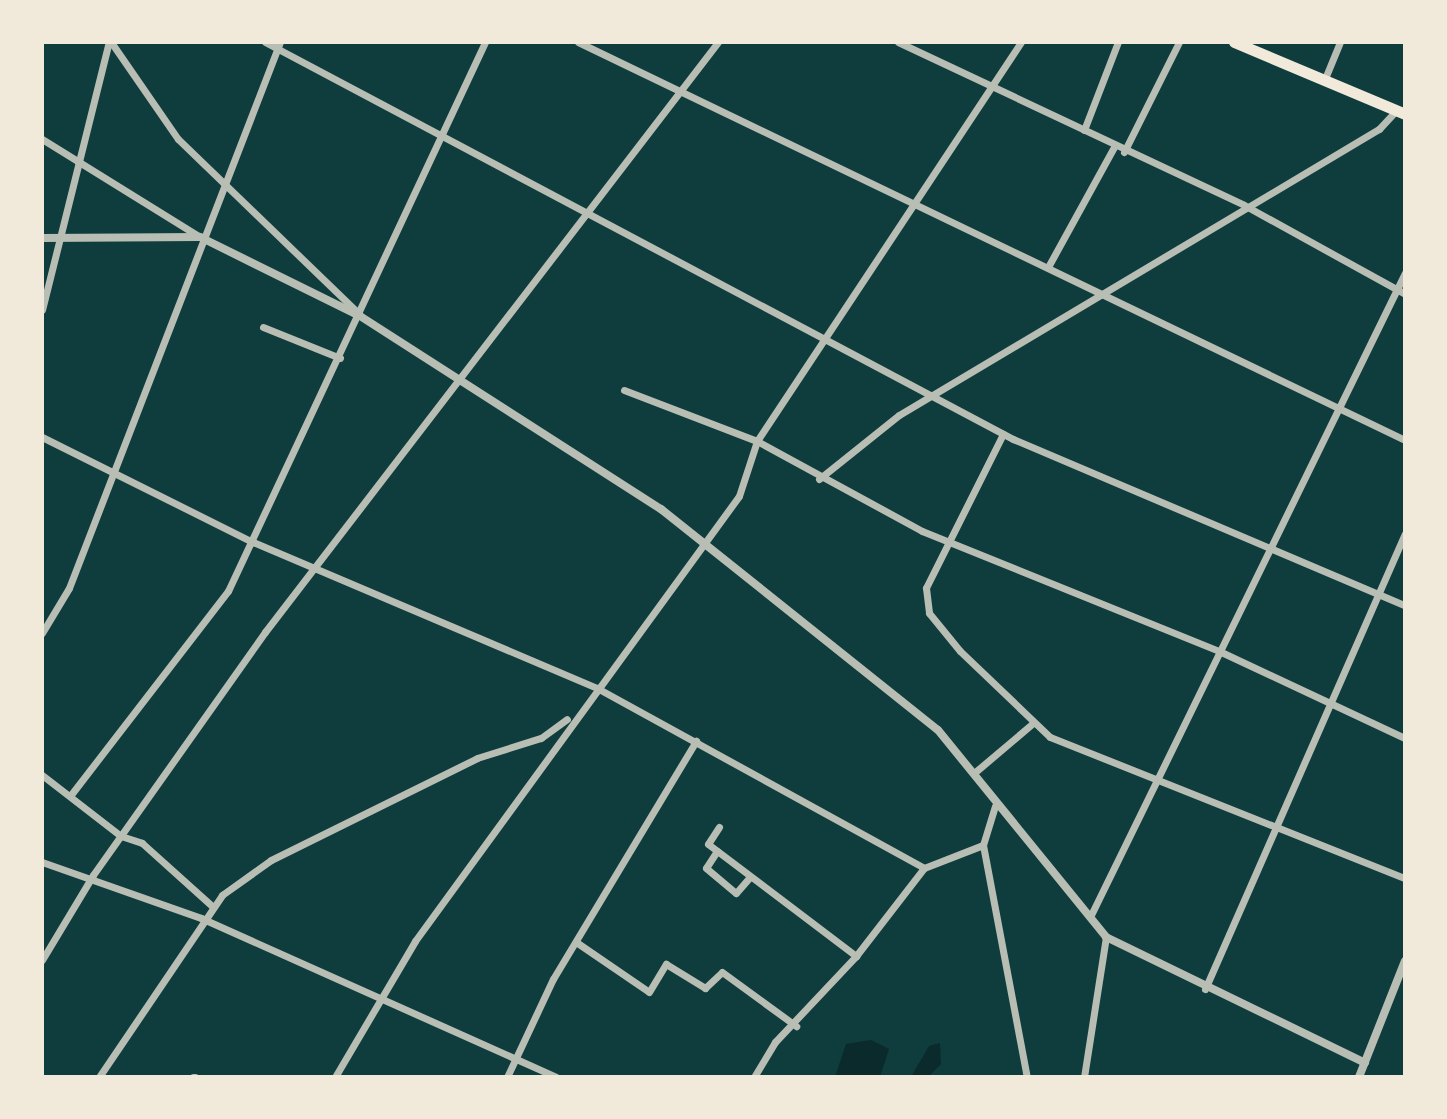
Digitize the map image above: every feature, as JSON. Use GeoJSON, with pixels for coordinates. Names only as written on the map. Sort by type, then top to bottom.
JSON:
{"type":"FeatureCollection","features":[{"type":"Feature","properties":{"kind":"highway"},"geometry":{"type":"LineString","coordinates":[[1234,42],[1400,113]]}},
{"type":"Feature","properties":{"kind":"street"},"geometry":{"type":"LineString","coordinates":[[42,310],[62,239],[78,157],[110,42]]}},
{"type":"Feature","properties":{"kind":"street"},"geometry":{"type":"LineString","coordinates":[[110,42],[178,139],[221,185],[360,316]]}},
{"type":"Feature","properties":{"kind":"street"},"geometry":{"type":"LineString","coordinates":[[265,42],[279,46],[369,92],[442,138],[585,217],[1003,434],[1405,605]]}},
{"type":"Feature","properties":{"kind":"street"},"geometry":{"type":"LineString","coordinates":[[70,796],[196,638],[253,542],[442,138],[452,99],[475,74],[485,42]]}},
{"type":"Feature","properties":{"kind":"street"},"geometry":{"type":"LineString","coordinates":[[578,42],[1105,297],[1338,405],[1405,440]]}},
{"type":"Feature","properties":{"kind":"street"},"geometry":{"type":"LineString","coordinates":[[42,960],[93,875],[317,569],[718,42]]}},
{"type":"Feature","properties":{"kind":"street"},"geometry":{"type":"LineString","coordinates":[[898,42],[1124,152],[1244,205],[1401,292]]}},
{"type":"Feature","properties":{"kind":"street"},"geometry":{"type":"LineString","coordinates":[[335,1077],[383,999],[578,709],[597,688],[739,496],[757,441],[1021,42]]}},
{"type":"Feature","properties":{"kind":"street"},"geometry":{"type":"LineString","coordinates":[[1084,130],[1118,42]]}},
{"type":"Feature","properties":{"kind":"street"},"geometry":{"type":"LineString","coordinates":[[1124,152],[1179,42]]}},
{"type":"Feature","properties":{"kind":"street"},"geometry":{"type":"LineString","coordinates":[[1324,81],[1340,42]]}},
{"type":"Feature","properties":{"kind":"street"},"geometry":{"type":"LineString","coordinates":[[42,633],[69,588],[200,237],[279,46]]}},
{"type":"Feature","properties":{"kind":"street"},"geometry":{"type":"LineString","coordinates":[[819,479],[864,439],[1105,297],[1244,205],[1379,129],[1400,113]]}},
{"type":"Feature","properties":{"kind":"street"},"geometry":{"type":"LineString","coordinates":[[42,139],[78,157],[200,237],[360,316],[704,541],[822,645],[938,730],[974,773],[995,806],[1106,937],[1205,989],[1365,1063]]}},
{"type":"Feature","properties":{"kind":"street"},"geometry":{"type":"LineString","coordinates":[[1048,267],[1114,147]]}},
{"type":"Feature","properties":{"kind":"street"},"geometry":{"type":"LineString","coordinates":[[42,238],[200,237]]}},
{"type":"Feature","properties":{"kind":"street"},"geometry":{"type":"LineString","coordinates":[[1090,917],[1156,785],[1265,547],[1338,405],[1401,292],[1405,273]]}},
{"type":"Feature","properties":{"kind":"street"},"geometry":{"type":"LineString","coordinates":[[263,327],[340,358]]}},
{"type":"Feature","properties":{"kind":"street"},"geometry":{"type":"LineString","coordinates":[[624,390],[757,441],[819,479],[948,538],[1219,651],[1405,738]]}},
{"type":"Feature","properties":{"kind":"street"},"geometry":{"type":"LineString","coordinates":[[1003,434],[948,538],[926,588],[929,613],[1032,724],[1156,785],[1405,878]]}},
{"type":"Feature","properties":{"kind":"street"},"geometry":{"type":"LineString","coordinates":[[42,437],[112,468],[253,542],[597,688],[924,868]]}},
{"type":"Feature","properties":{"kind":"street"},"geometry":{"type":"LineString","coordinates":[[1205,989],[1405,534]]}},
{"type":"Feature","properties":{"kind":"street"},"geometry":{"type":"LineString","coordinates":[[99,1077],[201,918],[271,860],[477,758],[541,738],[578,709]]}},
{"type":"Feature","properties":{"kind":"street"},"geometry":{"type":"LineString","coordinates":[[974,773],[1032,724]]}},
{"type":"Feature","properties":{"kind":"street"},"geometry":{"type":"LineString","coordinates":[[507,1077],[576,942],[696,741]]}},
{"type":"Feature","properties":{"kind":"street"},"geometry":{"type":"LineString","coordinates":[[42,775],[121,836],[142,843],[212,906]]}},
{"type":"Feature","properties":{"kind":"street"},"geometry":{"type":"LineString","coordinates":[[995,806],[983,845],[1027,1077]]}},
{"type":"Feature","properties":{"kind":"street"},"geometry":{"type":"LineString","coordinates":[[719,827],[708,844],[856,956]]}},
{"type":"Feature","properties":{"kind":"street"},"geometry":{"type":"LineString","coordinates":[[754,1077],[775,1042],[796,1026],[856,956],[924,868],[983,845]]}},
{"type":"Feature","properties":{"kind":"street"},"geometry":{"type":"LineString","coordinates":[[717,851],[706,868],[736,893],[750,877]]}},
{"type":"Feature","properties":{"kind":"street"},"geometry":{"type":"LineString","coordinates":[[42,862],[93,875],[201,918],[556,1077]]}},
{"type":"Feature","properties":{"kind":"street"},"geometry":{"type":"LineString","coordinates":[[1084,1077],[1106,937]]}},
{"type":"Feature","properties":{"kind":"street"},"geometry":{"type":"LineString","coordinates":[[576,942],[649,992],[666,964],[705,988],[722,972],[796,1026]]}},
{"type":"Feature","properties":{"kind":"street"},"geometry":{"type":"LineString","coordinates":[[1359,1077],[1405,961]]}},
{"type":"Feature","properties":{"kind":"water"},"geometry":{"type":"Polygon","coordinates":[[[871,1040],[889,1049],[880,1077],[835,1077],[846,1044],[871,1040]]]}},
{"type":"Feature","properties":{"kind":"water"},"geometry":{"type":"Polygon","coordinates":[[[940,1043],[941,1064],[928,1077],[911,1077],[929,1046],[940,1043]]]}}]}
